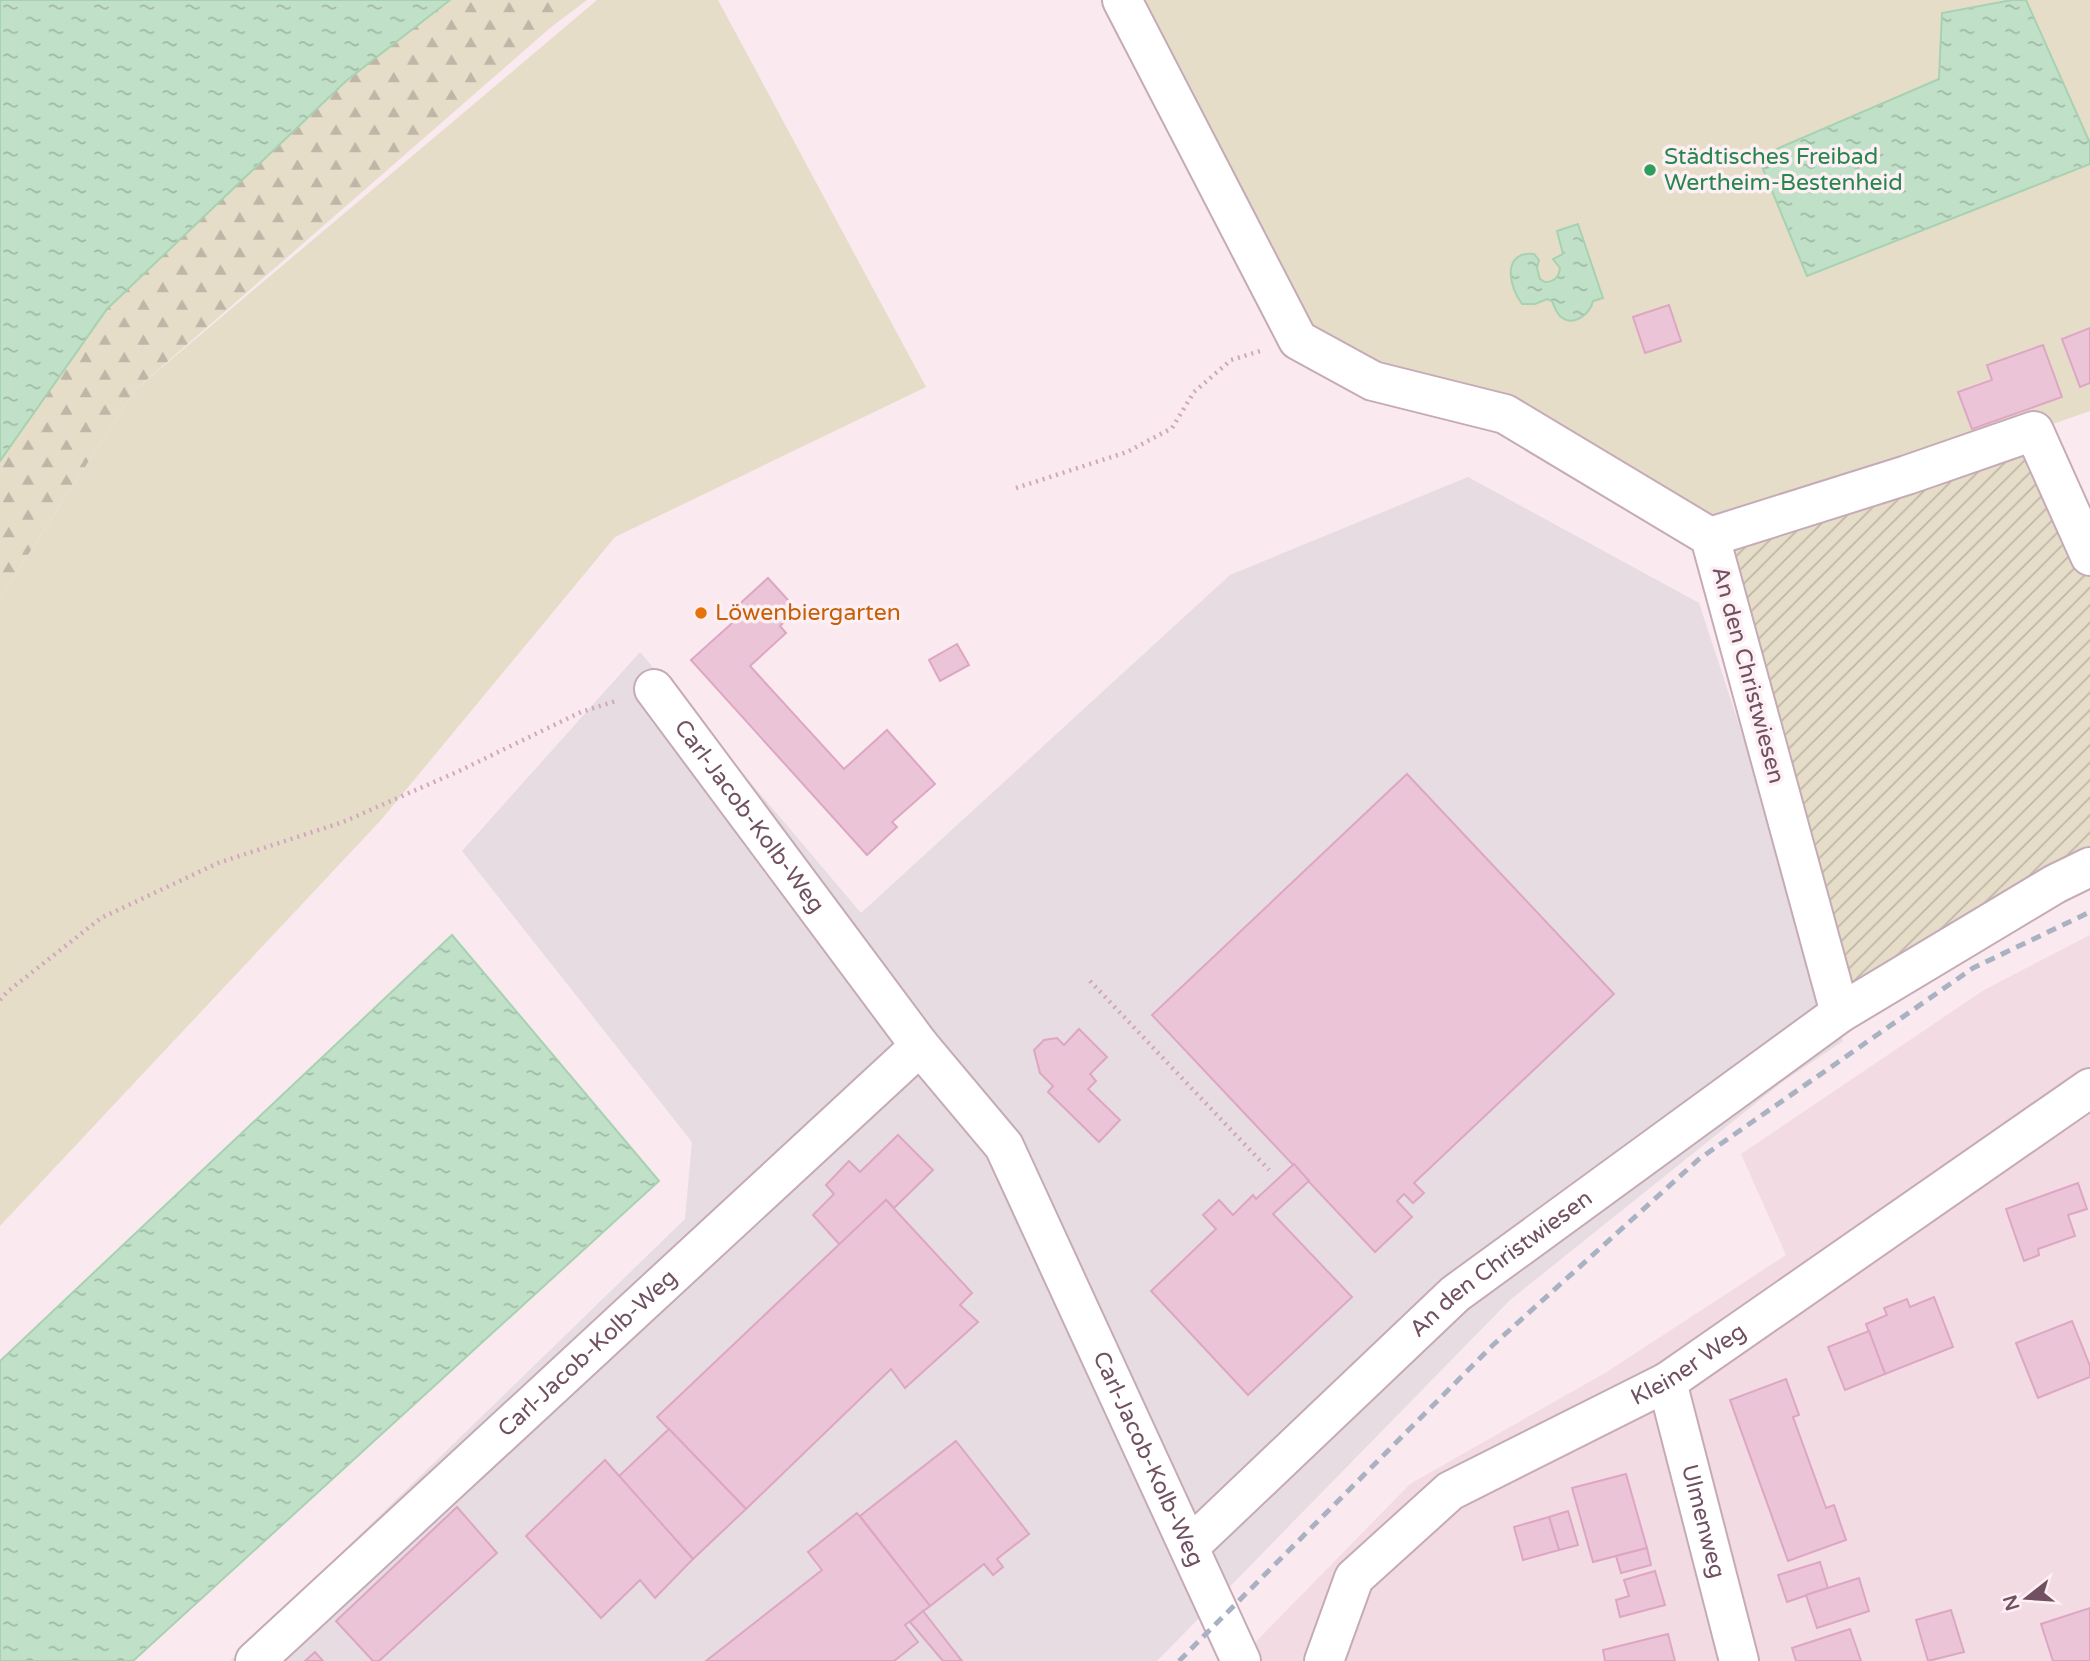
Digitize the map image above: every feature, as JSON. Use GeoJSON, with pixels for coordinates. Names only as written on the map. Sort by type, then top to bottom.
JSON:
{"type":"FeatureCollection","features":[{"type":"Feature","properties":{"kind":"street"},"geometry":{"type":"LineString","coordinates":[[1122,0],[1298,340],[1373,381],[1505,414],[1710,537]]}},
{"type":"Feature","properties":{"kind":"street","name":"An den Christwiesen"},"geometry":{"type":"LineString","coordinates":[[1840,1013],[1710,537],[1908,475],[2034,431],[2090,556]]}},
{"type":"Feature","properties":{"kind":"street","name":"Carl-Jacob-Kolb-Weg"},"geometry":{"type":"LineString","coordinates":[[654,690],[920,1046],[1003,1146],[1241,1661]]}},
{"type":"Feature","properties":{"kind":"street","name":"An den Christwiesen"},"geometry":{"type":"LineString","coordinates":[[1189,1547],[1455,1294],[1840,1013],[2055,884],[2090,867]]}},
{"type":"Feature","properties":{"kind":"street","name":"Carl-Jacob-Kolb-Weg"},"geometry":{"type":"LineString","coordinates":[[255,1661],[920,1046]]}},
{"type":"Feature","properties":{"kind":"street","name":"Kleiner Weg"},"geometry":{"type":"LineString","coordinates":[[1324,1661],[1354,1578],[1450,1491],[1667,1382],[2090,1088]]}},
{"type":"Feature","properties":{"kind":"street","name":"Ulmenweg"},"geometry":{"type":"LineString","coordinates":[[1667,1382],[1739,1661]]}},
{"type":"Feature","properties":{"kind":"path"},"geometry":{"type":"LineString","coordinates":[[1016,488],[1126,452],[1172,428],[1194,392],[1231,360],[1298,340]]}},
{"type":"Feature","properties":{"kind":"path"},"geometry":{"type":"LineString","coordinates":[[0,1000],[100,918],[218,863],[343,822],[459,771],[580,712],[654,690]]}},
{"type":"Feature","properties":{"kind":"path"},"geometry":{"type":"LineString","coordinates":[[1090,981],[1269,1170]]}},
{"type":"Feature","properties":{"kind":"shaded area"},"geometry":{"type":"Polygon","coordinates":[[[1468,477],[1699,603],[1843,1041],[1781,1083],[1510,1300],[1157,1661],[230,1661],[685,1219],[692,1142],[462,851],[640,652],[861,913],[1230,575],[1468,477]]]}},
{"type":"Feature","properties":{"kind":"shaded area"},"geometry":{"type":"Polygon","coordinates":[[[2090,935],[2090,1661],[1237,1661],[1410,1484],[1605,1373],[1786,1255],[1741,1154],[1984,990],[2090,935]]]}},
{"type":"Feature","properties":{"kind":"green space"},"geometry":{"type":"Polygon","coordinates":[[[450,0],[587,0],[550,28],[135,390],[0,598],[0,461],[107,309],[346,81],[450,0]]]}},
{"type":"Feature","properties":{"kind":"green space"},"geometry":{"type":"Polygon","coordinates":[[[597,0],[718,0],[926,387],[615,537],[381,820],[0,1226],[0,598],[135,390],[597,0]]]}},
{"type":"Feature","properties":{"kind":"green space","name":"Städtisches Freibad Wertheim-Bestenheid"},"geometry":{"type":"Polygon","coordinates":[[[1122,0],[2090,0],[2090,411],[1907,475],[1710,537],[1505,414],[1298,340],[1122,0]]]}},
{"type":"Feature","properties":{"kind":"green space"},"geometry":{"type":"Polygon","coordinates":[[[2034,431],[2090,556],[2090,867],[1840,1013],[1710,537],[2034,431]]]}},
{"type":"Feature","properties":{"kind":"water"},"geometry":{"type":"Polygon","coordinates":[[[0,0],[450,0],[346,81],[107,309],[0,461],[0,0]]]}},
{"type":"Feature","properties":{"kind":"water"},"geometry":{"type":"Polygon","coordinates":[[[2012,0],[2026,0],[2090,143],[2090,164],[1807,276],[1758,157],[1939,79],[1942,13],[2012,0]]]}},
{"type":"Feature","properties":{"kind":"water"},"geometry":{"type":"Polygon","coordinates":[[[1578,224],[1603,298],[1593,301],[1581,318],[1571,321],[1561,317],[1552,301],[1547,299],[1535,304],[1522,304],[1511,280],[1512,264],[1516,258],[1534,254],[1539,260],[1537,268],[1540,279],[1545,282],[1553,280],[1560,268],[1553,259],[1563,254],[1557,231],[1578,224]]]}},
{"type":"Feature","properties":{"kind":"water"},"geometry":{"type":"Polygon","coordinates":[[[452,935],[659,1181],[133,1661],[0,1661],[0,1361],[452,935]]]}},
{"type":"Feature","properties":{"kind":"building"},"geometry":{"type":"Polygon","coordinates":[[[1669,305],[1681,341],[1645,353],[1633,317],[1669,305]]]}},
{"type":"Feature","properties":{"kind":"building"},"geometry":{"type":"Polygon","coordinates":[[[2090,328],[2090,383],[2080,387],[2062,339],[2090,328]]]}},
{"type":"Feature","properties":{"kind":"building"},"geometry":{"type":"Polygon","coordinates":[[[2043,345],[2062,397],[1972,429],[1958,392],[1992,380],[1987,365],[2043,345]]]}},
{"type":"Feature","properties":{"kind":"building"},"geometry":{"type":"Polygon","coordinates":[[[768,578],[797,610],[780,626],[786,633],[750,666],[844,769],[887,730],[935,784],[892,822],[897,827],[867,855],[691,660],[740,616],[734,609],[768,578]]]}},
{"type":"Feature","properties":{"kind":"building"},"geometry":{"type":"Polygon","coordinates":[[[957,644],[969,665],[940,681],[929,660],[957,644]]]}},
{"type":"Feature","properties":{"kind":"building"},"geometry":{"type":"Polygon","coordinates":[[[1407,774],[1614,994],[1414,1183],[1424,1193],[1413,1203],[1404,1194],[1397,1201],[1412,1217],[1375,1252],[1152,1015],[1407,774]]]}},
{"type":"Feature","properties":{"kind":"building"},"geometry":{"type":"Polygon","coordinates":[[[1079,1029],[1107,1057],[1090,1074],[1096,1081],[1088,1089],[1120,1120],[1099,1142],[1048,1092],[1053,1086],[1040,1073],[1034,1050],[1044,1040],[1057,1038],[1064,1045],[1079,1029]]]}},
{"type":"Feature","properties":{"kind":"building"},"geometry":{"type":"Polygon","coordinates":[[[898,1135],[933,1170],[894,1208],[886,1200],[840,1245],[813,1215],[834,1194],[826,1185],[849,1161],[860,1172],[898,1135]]]}},
{"type":"Feature","properties":{"kind":"building"},"geometry":{"type":"Polygon","coordinates":[[[1294,1164],[1309,1181],[1273,1214],[1352,1297],[1248,1395],[1151,1291],[1216,1229],[1203,1215],[1219,1200],[1233,1215],[1253,1195],[1256,1199],[1294,1164]]]}},
{"type":"Feature","properties":{"kind":"building"},"geometry":{"type":"Polygon","coordinates":[[[2078,1183],[2087,1209],[2068,1215],[2075,1236],[2038,1249],[2039,1255],[2024,1261],[2006,1209],[2078,1183]]]}},
{"type":"Feature","properties":{"kind":"building"},"geometry":{"type":"Polygon","coordinates":[[[886,1200],[972,1293],[960,1305],[978,1322],[905,1388],[891,1369],[746,1509],[657,1417],[886,1200]]]}},
{"type":"Feature","properties":{"kind":"building"},"geometry":{"type":"Polygon","coordinates":[[[1934,1297],[1953,1347],[1885,1374],[1866,1324],[1887,1315],[1884,1308],[1907,1299],[1910,1307],[1934,1297]]]}},
{"type":"Feature","properties":{"kind":"building"},"geometry":{"type":"Polygon","coordinates":[[[2072,1321],[2090,1366],[2090,1377],[2038,1398],[2016,1343],[2072,1321]]]}},
{"type":"Feature","properties":{"kind":"building"},"geometry":{"type":"Polygon","coordinates":[[[1869,1331],[1885,1374],[1845,1390],[1828,1347],[1869,1331]]]}},
{"type":"Feature","properties":{"kind":"building"},"geometry":{"type":"Polygon","coordinates":[[[1786,1379],[1799,1415],[1793,1417],[1826,1508],[1834,1505],[1846,1540],[1788,1561],[1730,1400],[1786,1379]]]}},
{"type":"Feature","properties":{"kind":"building"},"geometry":{"type":"Polygon","coordinates":[[[669,1429],[746,1509],[693,1559],[618,1477],[669,1429]]]}},
{"type":"Feature","properties":{"kind":"building"},"geometry":{"type":"Polygon","coordinates":[[[956,1441],[1029,1534],[997,1559],[1003,1567],[993,1575],[984,1564],[930,1606],[860,1516],[956,1441]]]}},
{"type":"Feature","properties":{"kind":"building"},"geometry":{"type":"Polygon","coordinates":[[[605,1460],[693,1559],[655,1598],[640,1580],[601,1618],[526,1536],[605,1460]]]}},
{"type":"Feature","properties":{"kind":"building"},"geometry":{"type":"Polygon","coordinates":[[[1626,1474],[1647,1548],[1593,1562],[1572,1488],[1626,1474]]]}},
{"type":"Feature","properties":{"kind":"building"},"geometry":{"type":"Polygon","coordinates":[[[457,1507],[497,1553],[379,1661],[373,1661],[336,1621],[457,1507]]]}},
{"type":"Feature","properties":{"kind":"building"},"geometry":{"type":"Polygon","coordinates":[[[1568,1511],[1578,1545],[1559,1550],[1549,1517],[1568,1511]]]}},
{"type":"Feature","properties":{"kind":"building"},"geometry":{"type":"Polygon","coordinates":[[[857,1513],[930,1606],[905,1625],[918,1642],[894,1661],[706,1661],[822,1570],[808,1552],[857,1513]]]}},
{"type":"Feature","properties":{"kind":"building"},"geometry":{"type":"Polygon","coordinates":[[[1549,1517],[1559,1550],[1523,1560],[1514,1527],[1549,1517]]]}},
{"type":"Feature","properties":{"kind":"building"},"geometry":{"type":"Polygon","coordinates":[[[1647,1548],[1651,1565],[1621,1573],[1616,1556],[1647,1548]]]}},
{"type":"Feature","properties":{"kind":"building"},"geometry":{"type":"Polygon","coordinates":[[[1820,1562],[1828,1588],[1787,1602],[1778,1575],[1820,1562]]]}},
{"type":"Feature","properties":{"kind":"building"},"geometry":{"type":"Polygon","coordinates":[[[1655,1571],[1665,1605],[1620,1617],[1616,1600],[1629,1596],[1624,1580],[1655,1571]]]}},
{"type":"Feature","properties":{"kind":"building"},"geometry":{"type":"Polygon","coordinates":[[[1859,1578],[1869,1611],[1817,1628],[1806,1595],[1859,1578]]]}},
{"type":"Feature","properties":{"kind":"building"},"geometry":{"type":"Polygon","coordinates":[[[2090,1608],[2090,1661],[2053,1661],[2041,1624],[2090,1608]]]}},
{"type":"Feature","properties":{"kind":"building"},"geometry":{"type":"Polygon","coordinates":[[[1951,1610],[1964,1652],[1928,1661],[1916,1620],[1951,1610]]]}},
{"type":"Feature","properties":{"kind":"building"},"geometry":{"type":"Polygon","coordinates":[[[923,1611],[962,1661],[943,1661],[910,1622],[923,1611]]]}},
{"type":"Feature","properties":{"kind":"building"},"geometry":{"type":"Polygon","coordinates":[[[1850,1629],[1861,1661],[1796,1661],[1792,1648],[1850,1629]]]}},
{"type":"Feature","properties":{"kind":"building"},"geometry":{"type":"Polygon","coordinates":[[[1668,1634],[1675,1661],[1605,1661],[1603,1650],[1668,1634]]]}},
{"type":"Feature","properties":{"kind":"building"},"geometry":{"type":"Polygon","coordinates":[[[315,1652],[323,1661],[305,1661],[315,1652]]]}},
{"type":"Feature","properties":{"kind":"railway"},"geometry":{"type":"LineString","coordinates":[[1179,1661],[1493,1345],[1699,1159],[1973,968],[2090,912]]}},
{"type":"Feature","properties":{"kind":"place","name":"Städtisches Freibad Wertheim-Bestenheid"},"geometry":{"type":"Point","coordinates":[1650,170]}},
{"type":"Feature","properties":{"kind":"place","name":"Löwenbiergarten"},"geometry":{"type":"Point","coordinates":[701,613]}}]}
